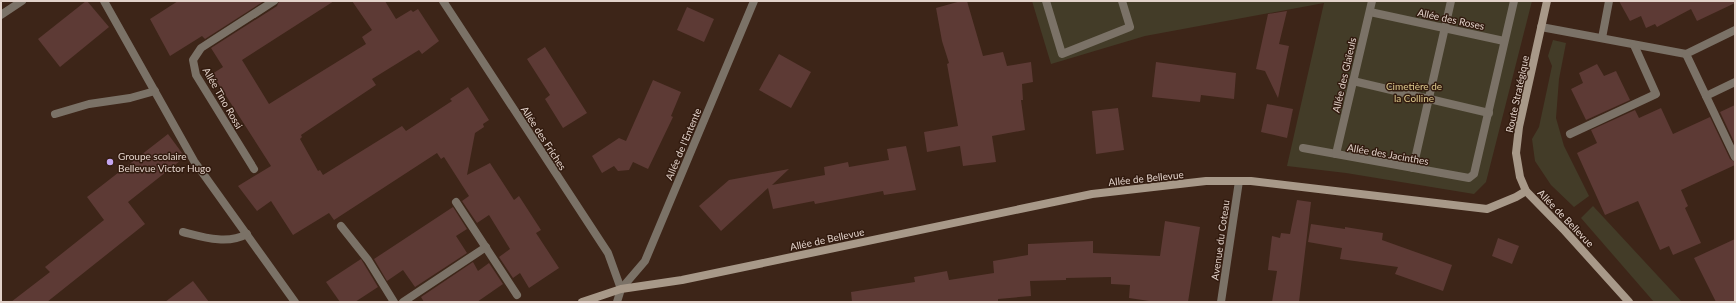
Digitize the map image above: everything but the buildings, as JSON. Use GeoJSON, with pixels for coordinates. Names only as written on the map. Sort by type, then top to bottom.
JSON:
{"type":"FeatureCollection","features":[{"type":"Feature","properties":{"kind":"street"},"geometry":{"type":"LineString","coordinates":[[1,15],[22,1]]}},
{"type":"Feature","properties":{"kind":"street"},"geometry":{"type":"LineString","coordinates":[[104,1],[194,161],[295,302]]}},
{"type":"Feature","properties":{"kind":"street","name":"Allée Tino Rossi"},"geometry":{"type":"LineString","coordinates":[[254,168],[196,75],[194,60],[196,53],[201,48],[274,1]]}},
{"type":"Feature","properties":{"kind":"street","name":"Allée des Friches"},"geometry":{"type":"LineString","coordinates":[[443,1],[608,253],[621,289]]}},
{"type":"Feature","properties":{"kind":"street","name":"Allée de l'Entente"},"geometry":{"type":"LineString","coordinates":[[621,289],[645,261],[754,1]]}},
{"type":"Feature","properties":{"kind":"street"},"geometry":{"type":"LineString","coordinates":[[1046,1],[1062,54],[1130,27],[1122,1]]}},
{"type":"Feature","properties":{"kind":"street","name":"Allée des Glaïeuls"},"geometry":{"type":"LineString","coordinates":[[1336,154],[1372,1]]}},
{"type":"Feature","properties":{"kind":"street"},"geometry":{"type":"LineString","coordinates":[[1413,168],[1452,1]]}},
{"type":"Feature","properties":{"kind":"street"},"geometry":{"type":"LineString","coordinates":[[1353,81],[1489,114],[1514,1]]}},
{"type":"Feature","properties":{"kind":"street","name":"Route Stratégique"},"geometry":{"type":"LineString","coordinates":[[1526,191],[1520,177],[1516,153],[1519,127],[1547,1]]}},
{"type":"Feature","properties":{"kind":"street"},"geometry":{"type":"LineString","coordinates":[[1602,38],[1609,1]]}},
{"type":"Feature","properties":{"kind":"street","name":"Allée des Roses"},"geometry":{"type":"LineString","coordinates":[[1370,12],[1504,41]]}},
{"type":"Feature","properties":{"kind":"street"},"geometry":{"type":"LineString","coordinates":[[1541,27],[1686,54],[1735,30]]}},
{"type":"Feature","properties":{"kind":"street"},"geometry":{"type":"LineString","coordinates":[[1570,134],[1656,94],[1634,44]]}},
{"type":"Feature","properties":{"kind":"street"},"geometry":{"type":"LineString","coordinates":[[1686,54],[1735,157]]}},
{"type":"Feature","properties":{"kind":"street"},"geometry":{"type":"LineString","coordinates":[[1706,96],[1735,82]]}},
{"type":"Feature","properties":{"kind":"street"},"geometry":{"type":"LineString","coordinates":[[55,114],[89,104],[130,98],[155,91]]}},
{"type":"Feature","properties":{"kind":"street","name":"Allée des Jacinthes"},"geometry":{"type":"LineString","coordinates":[[1303,148],[1469,178],[1474,174],[1489,114]]}},
{"type":"Feature","properties":{"kind":"street","name":"Allée de Bellevue"},"geometry":{"type":"LineString","coordinates":[[582,302],[621,289],[682,280],[1092,194],[1206,181],[1239,181],[1291,185],[1487,209],[1516,197],[1526,191],[1565,230],[1630,302]]}},
{"type":"Feature","properties":{"kind":"street","name":"Avenue du Coteau"},"geometry":{"type":"LineString","coordinates":[[1221,302],[1239,181]]}},
{"type":"Feature","properties":{"kind":"street"},"geometry":{"type":"LineString","coordinates":[[456,202],[517,295]]}},
{"type":"Feature","properties":{"kind":"street"},"geometry":{"type":"LineString","coordinates":[[341,226],[368,260],[394,302]]}},
{"type":"Feature","properties":{"kind":"street"},"geometry":{"type":"LineString","coordinates":[[183,232],[231,240],[247,234]]}},
{"type":"Feature","properties":{"kind":"street"},"geometry":{"type":"LineString","coordinates":[[403,302],[486,247]]}},
{"type":"Feature","properties":{"kind":"street"},"geometry":{"type":"LineString","coordinates":[[617,302],[621,289]]}},
{"type":"Feature","properties":{"kind":"green space","name":"Cimetière de la Colline"},"geometry":{"type":"Polygon","coordinates":[[[1032,1],[1532,1],[1486,182],[1474,194],[1346,173],[1287,166],[1324,3],[1145,36],[1051,64],[1032,1]]]}},
{"type":"Feature","properties":{"kind":"green space"},"geometry":{"type":"Polygon","coordinates":[[[1553,40],[1566,43],[1559,79],[1556,118],[1564,146],[1589,196],[1574,207],[1551,185],[1535,161],[1532,139],[1539,127],[1552,66],[1548,56],[1553,40]]]}},
{"type":"Feature","properties":{"kind":"green space"},"geometry":{"type":"Polygon","coordinates":[[[1593,206],[1682,302],[1654,302],[1581,218],[1593,206]]]}},
{"type":"Feature","properties":{"kind":"place","name":"Groupe scolaire Bellevue Victor Hugo"},"geometry":{"type":"Point","coordinates":[110,162]}}]}
